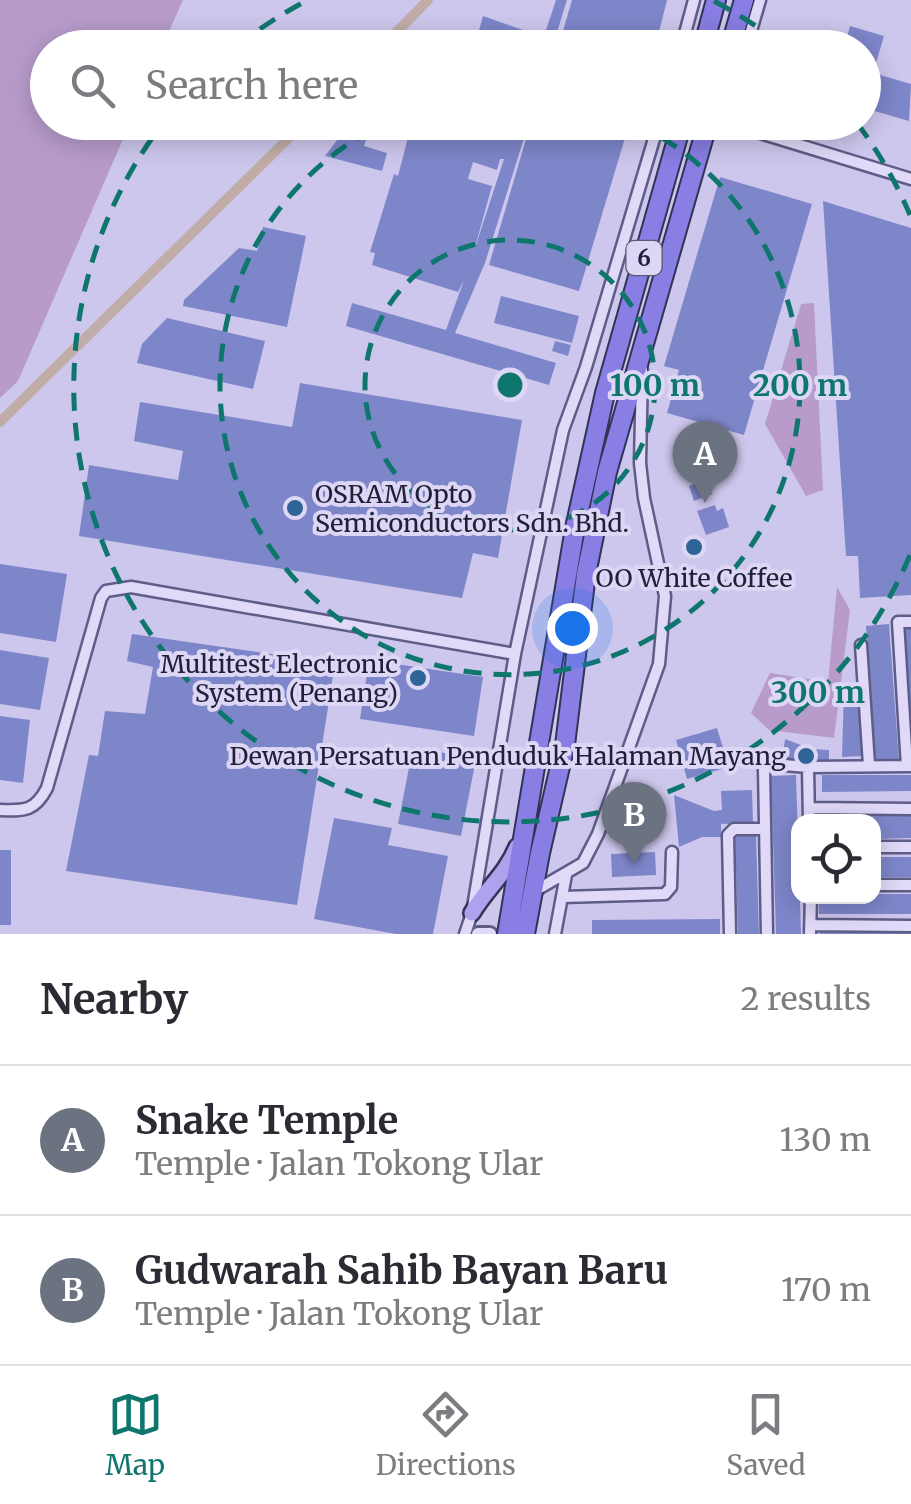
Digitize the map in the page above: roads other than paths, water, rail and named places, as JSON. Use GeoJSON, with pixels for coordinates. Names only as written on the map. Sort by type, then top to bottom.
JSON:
{"type":"FeatureCollection","features":[{"type":"Feature","properties":{"kind":"highway"},"geometry":{"type":"LineString","coordinates":[[708,30],[716,0]]}},
{"type":"Feature","properties":{"kind":"highway"},"geometry":{"type":"LineString","coordinates":[[735,30],[744,0]]}},
{"type":"Feature","properties":{"kind":"highway","name":"6"},"geometry":{"type":"LineString","coordinates":[[506,934],[575,528],[606,394],[677,140]]}},
{"type":"Feature","properties":{"kind":"highway","name":"6"},"geometry":{"type":"LineString","coordinates":[[526,934],[565,745],[586,574],[607,472],[703,140]]}},
{"type":"Feature","properties":{"kind":"main road"},"geometry":{"type":"LineString","coordinates":[[472,913],[482,896],[505,873],[526,822]]}},
{"type":"Feature","properties":{"kind":"street"},"geometry":{"type":"LineString","coordinates":[[686,30],[694,0]]}},
{"type":"Feature","properties":{"kind":"street"},"geometry":{"type":"LineString","coordinates":[[751,30],[760,0]]}},
{"type":"Feature","properties":{"kind":"street"},"geometry":{"type":"LineString","coordinates":[[465,934],[472,913],[515,654],[563,430],[654,140]]}},
{"type":"Feature","properties":{"kind":"street"},"geometry":{"type":"LineString","coordinates":[[783,140],[911,179]]}},
{"type":"Feature","properties":{"kind":"street"},"geometry":{"type":"LineString","coordinates":[[532,892],[583,863],[598,834],[658,664],[665,596],[640,463],[642,344]]}},
{"type":"Feature","properties":{"kind":"street"},"geometry":{"type":"LineString","coordinates":[[0,810],[30,810],[38,806],[47,788],[106,591],[132,588],[515,654]]}},
{"type":"Feature","properties":{"kind":"street"},"geometry":{"type":"LineString","coordinates":[[767,934],[764,769],[909,766],[898,622],[911,622]]}},
{"type":"Feature","properties":{"kind":"street"},"geometry":{"type":"LineString","coordinates":[[861,645],[869,766]]}},
{"type":"Feature","properties":{"kind":"street"},"geometry":{"type":"LineString","coordinates":[[498,755],[536,760]]}},
{"type":"Feature","properties":{"kind":"street"},"geometry":{"type":"LineString","coordinates":[[808,767],[809,814]]}},
{"type":"Feature","properties":{"kind":"street"},"geometry":{"type":"LineString","coordinates":[[809,808],[911,809]]}},
{"type":"Feature","properties":{"kind":"street"},"geometry":{"type":"LineString","coordinates":[[730,934],[728,835],[734,830],[764,829]]}},
{"type":"Feature","properties":{"kind":"street"},"geometry":{"type":"LineString","coordinates":[[881,847],[911,847]]}},
{"type":"Feature","properties":{"kind":"street"},"geometry":{"type":"LineString","coordinates":[[564,897],[665,894],[672,887],[672,852]]}},
{"type":"Feature","properties":{"kind":"street"},"geometry":{"type":"LineString","coordinates":[[555,934],[566,875]]}},
{"type":"Feature","properties":{"kind":"street"},"geometry":{"type":"LineString","coordinates":[[881,885],[911,885]]}},
{"type":"Feature","properties":{"kind":"street"},"geometry":{"type":"LineString","coordinates":[[811,904],[811,930],[911,926]]}},
{"type":"Feature","properties":{"kind":"street"},"geometry":{"type":"LineString","coordinates":[[478,934],[490,934]]}},
{"type":"Feature","properties":{"kind":"waterway"},"geometry":{"type":"LineString","coordinates":[[399,30],[428,0]]}},
{"type":"Feature","properties":{"kind":"waterway"},"geometry":{"type":"LineString","coordinates":[[0,422],[287,140]]}},
{"type":"Feature","properties":{"kind":"place","name":"Snake Temple"},"geometry":{"type":"Point","coordinates":[705,503]}},
{"type":"Feature","properties":{"kind":"place","name":"OSRAM Opto Semiconductors Sdn. Bhd."},"geometry":{"type":"Point","coordinates":[295,508]}},
{"type":"Feature","properties":{"kind":"place","name":"OO White Coffee"},"geometry":{"type":"Point","coordinates":[694,547]}},
{"type":"Feature","properties":{"kind":"place","name":"Multitest Electronic System (Penang)"},"geometry":{"type":"Point","coordinates":[418,678]}},
{"type":"Feature","properties":{"kind":"place","name":"Dewan Persatuan Penduduk Halaman Mayang"},"geometry":{"type":"Point","coordinates":[806,756]}},
{"type":"Feature","properties":{"kind":"place","name":"Gudwarah Sahib Bayan Baru"},"geometry":{"type":"Point","coordinates":[634,864]}}]}
